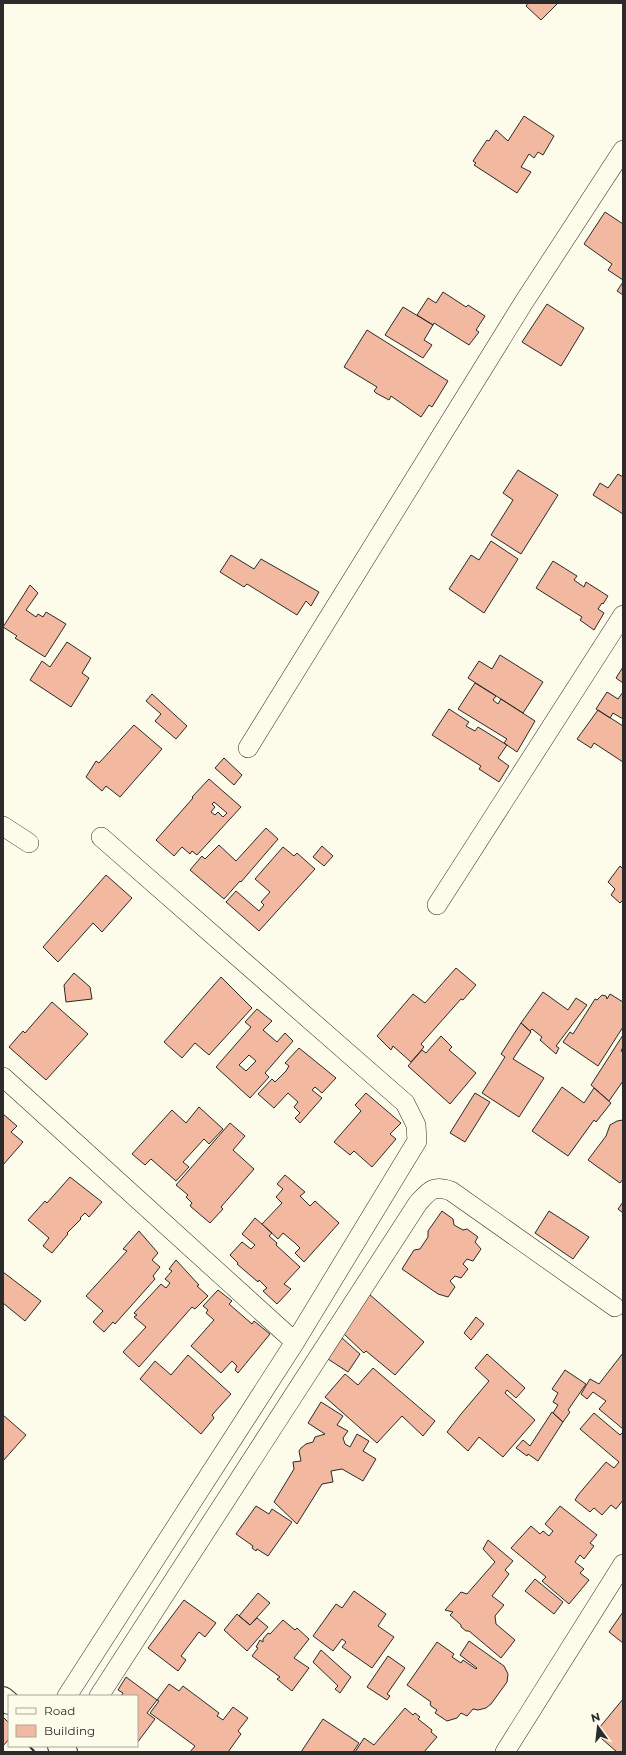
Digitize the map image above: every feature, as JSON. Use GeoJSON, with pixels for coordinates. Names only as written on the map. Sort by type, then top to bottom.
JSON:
{"type":"FeatureCollection","features":[{"type":"Feature","properties":{"kind":"street"},"geometry":{"type":"LineString","coordinates":[[248,748],[520,309],[623,150]]}},
{"type":"Feature","properties":{"kind":"street"},"geometry":{"type":"LineString","coordinates":[[437,905],[623,615]]}},
{"type":"Feature","properties":{"kind":"street"},"geometry":{"type":"LineString","coordinates":[[3,826],[29,843]]}},
{"type":"Feature","properties":{"kind":"street"},"geometry":{"type":"LineString","coordinates":[[68,1695],[296,1342],[417,1141],[416,1125],[405,1103],[101,837]]}},
{"type":"Feature","properties":{"kind":"street"},"geometry":{"type":"LineString","coordinates":[[3,1077],[296,1342]]}},
{"type":"Feature","properties":{"kind":"street"},"geometry":{"type":"LineString","coordinates":[[100,1695],[414,1210],[430,1190],[441,1188],[451,1191],[615,1307]]}},
{"type":"Feature","properties":{"kind":"street"},"geometry":{"type":"LineString","coordinates":[[505,1752],[623,1564]]}},
{"type":"Feature","properties":{"kind":"building"},"geometry":{"type":"Polygon","coordinates":[[[528,3],[558,3],[541,20],[526,6],[528,3]]]}},
{"type":"Feature","properties":{"kind":"building"},"geometry":{"type":"Polygon","coordinates":[[[524,116],[554,136],[543,155],[538,152],[534,158],[529,154],[521,167],[531,172],[517,193],[474,165],[476,163],[473,161],[487,140],[489,141],[496,130],[508,141],[524,116]]]}},
{"type":"Feature","properties":{"kind":"building"},"geometry":{"type":"Polygon","coordinates":[[[605,212],[623,224],[623,280],[608,270],[612,264],[584,244],[605,212]]]}},
{"type":"Feature","properties":{"kind":"building"},"geometry":{"type":"Polygon","coordinates":[[[623,282],[623,295],[617,291],[623,282]]]}},
{"type":"Feature","properties":{"kind":"building"},"geometry":{"type":"Polygon","coordinates":[[[443,292],[466,307],[468,305],[485,316],[476,330],[479,332],[469,345],[434,323],[433,325],[417,315],[428,298],[436,303],[443,292]]]}},
{"type":"Feature","properties":{"kind":"building"},"geometry":{"type":"Polygon","coordinates":[[[547,304],[584,328],[561,366],[522,342],[547,304]]]}},
{"type":"Feature","properties":{"kind":"building"},"geometry":{"type":"Polygon","coordinates":[[[403,307],[433,325],[424,340],[432,345],[423,358],[385,335],[403,307]]]}},
{"type":"Feature","properties":{"kind":"building"},"geometry":{"type":"Polygon","coordinates":[[[367,330],[448,381],[432,407],[429,405],[421,417],[391,396],[389,400],[376,393],[374,391],[377,387],[344,367],[367,330]]]}},
{"type":"Feature","properties":{"kind":"building"},"geometry":{"type":"Polygon","coordinates":[[[518,470],[558,495],[521,554],[491,535],[513,500],[503,493],[518,470]]]}},
{"type":"Feature","properties":{"kind":"building"},"geometry":{"type":"Polygon","coordinates":[[[618,474],[623,477],[623,514],[593,495],[600,483],[608,488],[618,474]]]}},
{"type":"Feature","properties":{"kind":"building"},"geometry":{"type":"Polygon","coordinates":[[[491,541],[518,559],[484,613],[449,589],[471,555],[479,560],[491,541]]]}},
{"type":"Feature","properties":{"kind":"building"},"geometry":{"type":"Polygon","coordinates":[[[231,555],[254,569],[261,559],[319,592],[311,606],[306,601],[297,615],[247,584],[244,587],[220,572],[231,555]]]}},
{"type":"Feature","properties":{"kind":"building"},"geometry":{"type":"Polygon","coordinates":[[[553,561],[577,576],[574,580],[584,587],[586,582],[608,596],[598,609],[604,613],[594,630],[580,620],[582,617],[536,588],[553,561]]]}},
{"type":"Feature","properties":{"kind":"building"},"geometry":{"type":"Polygon","coordinates":[[[30,585],[38,593],[26,610],[36,617],[38,614],[43,617],[46,612],[66,624],[45,657],[15,638],[17,636],[3,627],[30,585]]]}},
{"type":"Feature","properties":{"kind":"building"},"geometry":{"type":"Polygon","coordinates":[[[67,642],[91,658],[82,673],[89,678],[71,707],[30,680],[42,661],[50,667],[67,642]]]}},
{"type":"Feature","properties":{"kind":"building"},"geometry":{"type":"Polygon","coordinates":[[[500,655],[543,682],[523,713],[468,678],[479,661],[492,669],[500,655]]]}},
{"type":"Feature","properties":{"kind":"building"},"geometry":{"type":"Polygon","coordinates":[[[623,667],[623,683],[616,678],[623,667]]]}},
{"type":"Feature","properties":{"kind":"building"},"geometry":{"type":"Polygon","coordinates":[[[475,683],[496,696],[493,700],[498,704],[501,699],[535,721],[517,752],[504,743],[507,739],[458,709],[475,683]]]}},
{"type":"Feature","properties":{"kind":"building"},"geometry":{"type":"Polygon","coordinates":[[[607,692],[618,699],[623,692],[623,719],[613,713],[610,718],[596,709],[607,692]]]}},
{"type":"Feature","properties":{"kind":"building"},"geometry":{"type":"Polygon","coordinates":[[[152,694],[187,726],[176,739],[155,721],[161,714],[146,701],[152,694]]]}},
{"type":"Feature","properties":{"kind":"building"},"geometry":{"type":"Polygon","coordinates":[[[449,709],[469,722],[466,726],[475,731],[478,727],[507,745],[498,758],[509,766],[499,782],[479,769],[481,766],[432,735],[449,709]]]}},
{"type":"Feature","properties":{"kind":"building"},"geometry":{"type":"Polygon","coordinates":[[[598,710],[623,726],[623,762],[594,743],[591,748],[577,739],[598,710]]]}},
{"type":"Feature","properties":{"kind":"building"},"geometry":{"type":"Polygon","coordinates":[[[134,725],[162,749],[120,797],[106,786],[102,791],[86,777],[96,761],[99,763],[134,725]]]}},
{"type":"Feature","properties":{"kind":"building"},"geometry":{"type":"Polygon","coordinates":[[[224,758],[242,775],[234,785],[215,768],[224,758]]]}},
{"type":"Feature","properties":{"kind":"building"},"geometry":{"type":"Polygon","coordinates":[[[209,779],[241,807],[197,855],[192,851],[190,854],[182,847],[174,856],[156,840],[193,798],[192,797],[209,779]],[[214,802],[212,804],[215,807],[211,812],[215,815],[218,812],[223,817],[227,813],[214,802]]]}},
{"type":"Feature","properties":{"kind":"building"},"geometry":{"type":"Polygon","coordinates":[[[266,828],[278,839],[241,882],[240,881],[224,899],[190,870],[202,856],[205,859],[219,845],[236,861],[266,828]]]}},
{"type":"Feature","properties":{"kind":"building"},"geometry":{"type":"Polygon","coordinates":[[[322,846],[333,856],[324,866],[313,857],[322,846]]]}},
{"type":"Feature","properties":{"kind":"building"},"geometry":{"type":"Polygon","coordinates":[[[283,847],[294,856],[297,853],[315,869],[259,931],[226,902],[236,891],[259,911],[264,905],[261,902],[270,892],[255,879],[283,847]]]}},
{"type":"Feature","properties":{"kind":"building"},"geometry":{"type":"Polygon","coordinates":[[[620,866],[623,869],[623,900],[620,903],[611,895],[615,889],[608,882],[620,866]]]}},
{"type":"Feature","properties":{"kind":"building"},"geometry":{"type":"Polygon","coordinates":[[[106,875],[132,898],[102,932],[93,923],[58,962],[43,947],[106,875]]]}},
{"type":"Feature","properties":{"kind":"building"},"geometry":{"type":"Polygon","coordinates":[[[456,968],[476,985],[463,1000],[461,999],[421,1044],[424,1047],[411,1062],[393,1046],[391,1050],[377,1036],[413,994],[425,1003],[456,968]]]}},
{"type":"Feature","properties":{"kind":"building"},"geometry":{"type":"Polygon","coordinates":[[[74,973],[90,987],[92,999],[66,1002],[64,985],[74,973]]]}},
{"type":"Feature","properties":{"kind":"building"},"geometry":{"type":"Polygon","coordinates":[[[221,977],[252,1008],[209,1055],[195,1043],[182,1058],[164,1042],[221,977]]]}},
{"type":"Feature","properties":{"kind":"building"},"geometry":{"type":"Polygon","coordinates":[[[543,992],[568,1010],[576,998],[587,1005],[556,1046],[559,1048],[556,1054],[540,1040],[542,1037],[532,1029],[530,1031],[521,1023],[543,992]]]}},
{"type":"Feature","properties":{"kind":"building"},"geometry":{"type":"Polygon","coordinates":[[[610,994],[623,1002],[623,1027],[598,1066],[563,1042],[570,1032],[573,1034],[595,999],[597,1000],[602,995],[606,996],[607,999],[610,994]]]}},
{"type":"Feature","properties":{"kind":"building"},"geometry":{"type":"Polygon","coordinates":[[[52,1002],[88,1034],[46,1080],[9,1047],[23,1031],[25,1033],[52,1002]]]}},
{"type":"Feature","properties":{"kind":"building"},"geometry":{"type":"Polygon","coordinates":[[[257,1009],[272,1021],[263,1030],[277,1042],[285,1033],[293,1041],[265,1073],[269,1077],[250,1098],[216,1067],[251,1027],[245,1022],[257,1009]],[[249,1055],[239,1065],[246,1071],[256,1061],[249,1055]]]}},
{"type":"Feature","properties":{"kind":"building"},"geometry":{"type":"Polygon","coordinates":[[[521,1023],[531,1032],[513,1059],[544,1078],[519,1117],[482,1093],[505,1057],[501,1054],[521,1023]]]}},
{"type":"Feature","properties":{"kind":"building"},"geometry":{"type":"Polygon","coordinates":[[[623,1035],[623,1047],[621,1051],[623,1052],[623,1081],[609,1101],[591,1085],[623,1035]]]}},
{"type":"Feature","properties":{"kind":"building"},"geometry":{"type":"Polygon","coordinates":[[[441,1036],[452,1047],[449,1050],[476,1073],[450,1104],[408,1066],[422,1050],[426,1053],[441,1036]]]}},
{"type":"Feature","properties":{"kind":"building"},"geometry":{"type":"Polygon","coordinates":[[[299,1048],[336,1078],[322,1093],[315,1087],[312,1090],[322,1098],[300,1123],[295,1118],[300,1113],[294,1107],[298,1102],[288,1093],[274,1108],[258,1094],[272,1079],[275,1082],[286,1071],[289,1066],[285,1063],[299,1048]]]}},
{"type":"Feature","properties":{"kind":"building"},"geometry":{"type":"Polygon","coordinates":[[[562,1087],[584,1103],[594,1088],[611,1103],[596,1122],[594,1120],[568,1156],[532,1131],[562,1087]]]}},
{"type":"Feature","properties":{"kind":"building"},"geometry":{"type":"Polygon","coordinates":[[[366,1093],[401,1123],[390,1134],[396,1139],[372,1167],[354,1151],[350,1155],[334,1142],[361,1111],[355,1105],[366,1093]]]}},
{"type":"Feature","properties":{"kind":"building"},"geometry":{"type":"Polygon","coordinates":[[[475,1093],[490,1102],[465,1142],[450,1133],[475,1093]]]}},
{"type":"Feature","properties":{"kind":"building"},"geometry":{"type":"Polygon","coordinates":[[[199,1107],[223,1129],[209,1144],[204,1139],[183,1162],[189,1167],[176,1181],[151,1159],[145,1165],[132,1154],[172,1110],[186,1123],[199,1107]]]}},
{"type":"Feature","properties":{"kind":"building"},"geometry":{"type":"Polygon","coordinates":[[[3,1114],[17,1126],[11,1132],[23,1142],[3,1165],[3,1114]]]}},
{"type":"Feature","properties":{"kind":"building"},"geometry":{"type":"Polygon","coordinates":[[[623,1120],[623,1179],[620,1183],[588,1160],[606,1136],[610,1125],[617,1121],[623,1120]]]}},
{"type":"Feature","properties":{"kind":"building"},"geometry":{"type":"Polygon","coordinates":[[[230,1123],[245,1136],[233,1150],[254,1169],[221,1207],[223,1209],[210,1223],[190,1206],[192,1203],[186,1197],[188,1195],[176,1185],[230,1123]]]}},
{"type":"Feature","properties":{"kind":"building"},"geometry":{"type":"Polygon","coordinates":[[[285,1175],[305,1192],[300,1196],[310,1206],[315,1201],[339,1223],[304,1262],[295,1253],[300,1248],[295,1243],[283,1233],[278,1239],[262,1224],[282,1203],[276,1197],[283,1189],[277,1184],[285,1175]]]}},
{"type":"Feature","properties":{"kind":"building"},"geometry":{"type":"Polygon","coordinates":[[[70,1177],[102,1202],[89,1217],[85,1213],[80,1218],[81,1219],[67,1233],[68,1234],[52,1253],[43,1246],[49,1238],[28,1220],[45,1201],[47,1203],[70,1177]]]}},
{"type":"Feature","properties":{"kind":"building"},"geometry":{"type":"Polygon","coordinates":[[[623,1202],[623,1213],[618,1209],[623,1202]]]}},
{"type":"Feature","properties":{"kind":"building"},"geometry":{"type":"Polygon","coordinates":[[[442,1211],[453,1219],[454,1225],[463,1230],[467,1229],[478,1237],[475,1242],[481,1249],[473,1261],[467,1259],[463,1264],[468,1269],[461,1278],[455,1276],[450,1281],[455,1287],[448,1297],[438,1294],[402,1269],[414,1250],[420,1249],[428,1237],[428,1231],[442,1211]]]}},
{"type":"Feature","properties":{"kind":"building"},"geometry":{"type":"Polygon","coordinates":[[[549,1211],[589,1237],[573,1259],[535,1233],[549,1211]]]}},
{"type":"Feature","properties":{"kind":"building"},"geometry":{"type":"Polygon","coordinates":[[[255,1218],[272,1233],[269,1236],[277,1243],[276,1245],[300,1267],[284,1284],[291,1289],[277,1304],[263,1291],[267,1288],[259,1280],[258,1282],[237,1264],[238,1263],[230,1255],[242,1242],[251,1249],[255,1245],[242,1234],[255,1218]]]}},
{"type":"Feature","properties":{"kind":"building"},"geometry":{"type":"Polygon","coordinates":[[[139,1231],[158,1253],[152,1260],[160,1267],[153,1276],[155,1279],[115,1324],[113,1322],[104,1332],[93,1322],[103,1311],[86,1296],[127,1251],[123,1249],[139,1231]]]}},
{"type":"Feature","properties":{"kind":"building"},"geometry":{"type":"Polygon","coordinates":[[[176,1260],[199,1285],[197,1286],[208,1296],[195,1309],[192,1307],[139,1367],[123,1352],[146,1327],[134,1317],[137,1315],[134,1313],[161,1284],[166,1288],[170,1283],[165,1279],[172,1271],[169,1269],[176,1260]]]}},
{"type":"Feature","properties":{"kind":"building"},"geometry":{"type":"Polygon","coordinates":[[[3,1272],[41,1301],[25,1321],[3,1303],[3,1272]]]}},
{"type":"Feature","properties":{"kind":"building"},"geometry":{"type":"Polygon","coordinates":[[[218,1290],[232,1301],[229,1304],[252,1324],[254,1321],[270,1334],[238,1373],[235,1370],[237,1366],[232,1361],[221,1373],[191,1346],[214,1320],[206,1313],[208,1310],[203,1306],[218,1290]]]}},
{"type":"Feature","properties":{"kind":"building"},"geometry":{"type":"Polygon","coordinates":[[[369,1294],[424,1342],[395,1375],[366,1351],[364,1353],[344,1334],[369,1294]]]}},
{"type":"Feature","properties":{"kind":"building"},"geometry":{"type":"Polygon","coordinates":[[[476,1317],[484,1324],[471,1340],[464,1333],[476,1317]]]}},
{"type":"Feature","properties":{"kind":"building"},"geometry":{"type":"Polygon","coordinates":[[[342,1338],[360,1354],[348,1372],[328,1359],[342,1338]]]}},
{"type":"Feature","properties":{"kind":"building"},"geometry":{"type":"Polygon","coordinates":[[[623,1353],[623,1429],[599,1409],[606,1401],[593,1392],[587,1399],[581,1394],[590,1379],[599,1384],[623,1353]]]}},
{"type":"Feature","properties":{"kind":"building"},"geometry":{"type":"Polygon","coordinates":[[[487,1354],[525,1388],[516,1398],[507,1390],[505,1393],[535,1420],[503,1457],[479,1437],[468,1451],[447,1432],[489,1381],[475,1368],[487,1354]]]}},
{"type":"Feature","properties":{"kind":"building"},"geometry":{"type":"Polygon","coordinates":[[[188,1355],[231,1394],[212,1415],[214,1418],[201,1434],[140,1379],[155,1361],[171,1375],[188,1355]]]}},
{"type":"Feature","properties":{"kind":"building"},"geometry":{"type":"Polygon","coordinates":[[[373,1368],[435,1421],[423,1436],[402,1416],[377,1443],[325,1397],[345,1374],[358,1385],[373,1368]]]}},
{"type":"Feature","properties":{"kind":"building"},"geometry":{"type":"Polygon","coordinates":[[[565,1370],[586,1384],[568,1410],[570,1412],[563,1422],[553,1413],[558,1405],[553,1402],[558,1393],[552,1389],[565,1370]]]}},
{"type":"Feature","properties":{"kind":"building"},"geometry":{"type":"Polygon","coordinates":[[[321,1402],[343,1416],[337,1425],[348,1431],[343,1438],[345,1444],[350,1447],[357,1434],[369,1441],[363,1451],[376,1459],[363,1481],[342,1469],[331,1471],[333,1482],[322,1484],[297,1524],[274,1502],[294,1469],[293,1462],[301,1461],[299,1451],[301,1448],[306,1444],[313,1442],[315,1437],[325,1434],[308,1423],[321,1402]]]}},
{"type":"Feature","properties":{"kind":"building"},"geometry":{"type":"Polygon","coordinates":[[[552,1412],[563,1422],[538,1461],[528,1454],[527,1456],[516,1448],[523,1440],[530,1446],[552,1412]]]}},
{"type":"Feature","properties":{"kind":"building"},"geometry":{"type":"Polygon","coordinates":[[[594,1413],[620,1435],[623,1432],[623,1500],[616,1509],[611,1505],[602,1515],[594,1508],[590,1512],[575,1500],[606,1462],[614,1468],[619,1462],[580,1429],[594,1413]]]}},
{"type":"Feature","properties":{"kind":"building"},"geometry":{"type":"Polygon","coordinates":[[[3,1415],[26,1435],[3,1461],[3,1415]]]}},
{"type":"Feature","properties":{"kind":"building"},"geometry":{"type":"Polygon","coordinates":[[[256,1506],[269,1514],[272,1509],[292,1522],[268,1556],[257,1549],[256,1551],[252,1548],[253,1546],[236,1534],[256,1506]]]}},
{"type":"Feature","properties":{"kind":"building"},"geometry":{"type":"Polygon","coordinates":[[[560,1506],[597,1535],[590,1543],[594,1546],[584,1559],[580,1555],[575,1562],[584,1569],[580,1573],[589,1580],[569,1604],[542,1581],[546,1577],[511,1548],[531,1526],[540,1534],[543,1531],[549,1536],[553,1531],[545,1524],[560,1506]]]}},
{"type":"Feature","properties":{"kind":"building"},"geometry":{"type":"Polygon","coordinates":[[[488,1540],[513,1561],[505,1570],[509,1574],[492,1596],[504,1605],[495,1616],[496,1624],[515,1640],[501,1658],[469,1631],[466,1631],[461,1627],[461,1625],[450,1615],[453,1612],[445,1610],[461,1592],[467,1594],[495,1562],[483,1549],[488,1540]]]}},
{"type":"Feature","properties":{"kind":"building"},"geometry":{"type":"Polygon","coordinates":[[[535,1579],[563,1602],[554,1614],[525,1591],[535,1579]]]}},
{"type":"Feature","properties":{"kind":"building"},"geometry":{"type":"Polygon","coordinates":[[[354,1591],[386,1614],[378,1626],[394,1637],[372,1668],[342,1647],[346,1642],[342,1639],[333,1651],[313,1636],[336,1604],[342,1608],[354,1591]]]}},
{"type":"Feature","properties":{"kind":"building"},"geometry":{"type":"Polygon","coordinates":[[[258,1593],[270,1603],[250,1625],[239,1616],[258,1593]]]}},
{"type":"Feature","properties":{"kind":"building"},"geometry":{"type":"Polygon","coordinates":[[[184,1600],[216,1623],[205,1637],[199,1632],[181,1656],[186,1660],[178,1671],[148,1648],[184,1600]]]}},
{"type":"Feature","properties":{"kind":"building"},"geometry":{"type":"Polygon","coordinates":[[[623,1612],[623,1643],[609,1632],[623,1612]]]}},
{"type":"Feature","properties":{"kind":"building"},"geometry":{"type":"Polygon","coordinates":[[[237,1614],[250,1625],[257,1618],[268,1627],[247,1651],[224,1630],[237,1614]]]}},
{"type":"Feature","properties":{"kind":"building"},"geometry":{"type":"Polygon","coordinates":[[[283,1620],[295,1630],[297,1628],[309,1639],[294,1658],[309,1668],[292,1691],[277,1679],[280,1677],[252,1656],[258,1648],[256,1647],[260,1640],[263,1642],[263,1639],[268,1633],[270,1634],[283,1620]]]}},
{"type":"Feature","properties":{"kind":"building"},"geometry":{"type":"Polygon","coordinates":[[[469,1641],[504,1666],[508,1674],[507,1682],[491,1704],[486,1708],[478,1710],[473,1709],[467,1716],[461,1713],[457,1718],[447,1721],[435,1713],[437,1710],[431,1706],[431,1702],[407,1685],[437,1642],[454,1654],[452,1657],[461,1663],[463,1660],[476,1669],[477,1668],[460,1655],[469,1641]]]}},
{"type":"Feature","properties":{"kind":"building"},"geometry":{"type":"Polygon","coordinates":[[[321,1650],[351,1677],[340,1693],[335,1689],[338,1686],[313,1662],[321,1650]]]}},
{"type":"Feature","properties":{"kind":"building"},"geometry":{"type":"Polygon","coordinates":[[[388,1656],[405,1668],[387,1694],[390,1696],[387,1700],[367,1687],[388,1656]]]}},
{"type":"Feature","properties":{"kind":"building"},"geometry":{"type":"Polygon","coordinates":[[[126,1677],[157,1700],[147,1713],[155,1719],[138,1742],[138,1695],[122,1695],[123,1693],[118,1690],[126,1677]]]}},
{"type":"Feature","properties":{"kind":"building"},"geometry":{"type":"Polygon","coordinates":[[[169,1684],[179,1691],[183,1686],[219,1713],[217,1716],[223,1720],[233,1707],[248,1718],[238,1731],[241,1734],[228,1752],[190,1752],[195,1746],[150,1713],[159,1701],[157,1700],[169,1684]]]}},
{"type":"Feature","properties":{"kind":"building"},"geometry":{"type":"Polygon","coordinates":[[[623,1699],[623,1752],[617,1752],[595,1733],[623,1699]]]}},
{"type":"Feature","properties":{"kind":"building"},"geometry":{"type":"Polygon","coordinates":[[[405,1708],[413,1715],[415,1713],[420,1717],[418,1719],[432,1730],[431,1732],[437,1737],[424,1752],[355,1752],[364,1738],[374,1745],[405,1708]]]}},
{"type":"Feature","properties":{"kind":"building"},"geometry":{"type":"Polygon","coordinates":[[[3,1717],[8,1722],[8,1740],[3,1746],[3,1717]]]}},
{"type":"Feature","properties":{"kind":"building"},"geometry":{"type":"Polygon","coordinates":[[[323,1719],[359,1743],[353,1752],[301,1752],[323,1719]]]}},
{"type":"Feature","properties":{"kind":"wall"},"geometry":{"type":"LineString","coordinates":[[30,1747],[35,1752]]}}]}
